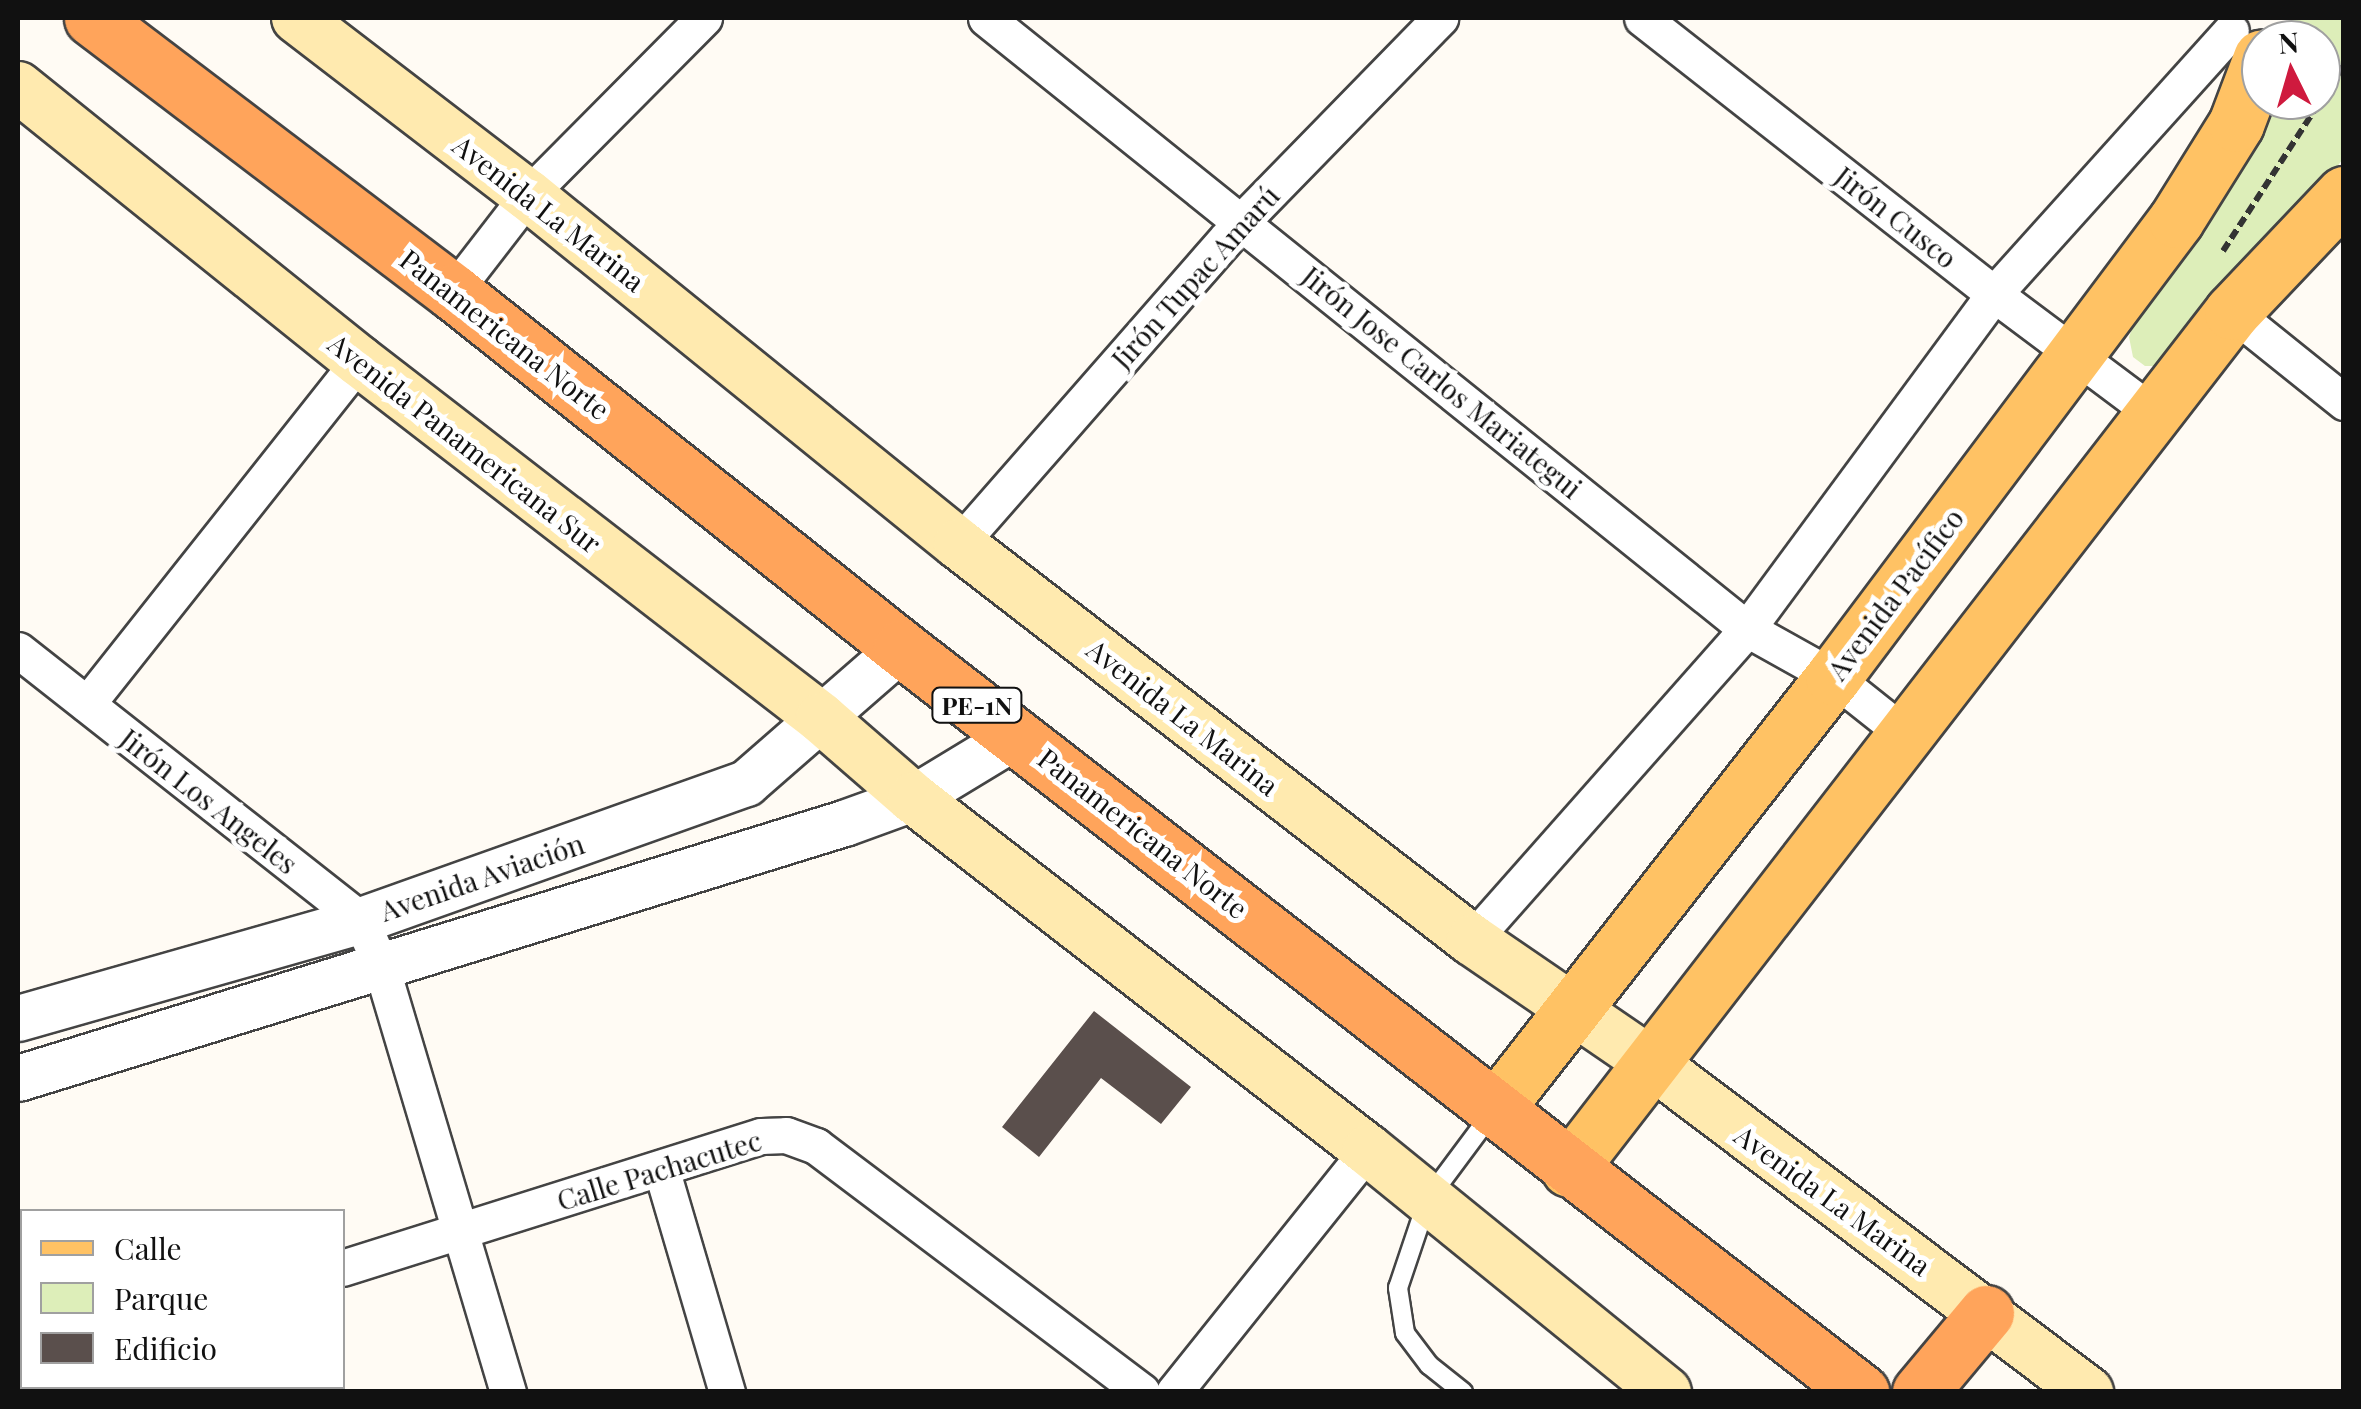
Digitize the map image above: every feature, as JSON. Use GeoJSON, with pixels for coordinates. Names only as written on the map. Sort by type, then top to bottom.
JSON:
{"type":"FeatureCollection","features":[{"type":"Feature","properties":{"kind":"highway","name":"Panamericana Norte"},"geometry":{"type":"LineString","coordinates":[[92,18],[453,292],[901,648],[1861,1392]]}},
{"type":"Feature","properties":{"kind":"highway"},"geometry":{"type":"LineString","coordinates":[[1920,1392],[1986,1313]]}},
{"type":"Feature","properties":{"kind":"main road","name":"Avenida La Marina"},"geometry":{"type":"LineString","coordinates":[[296,18],[528,194],[959,544],[1472,940],[1653,1064],[2088,1392]]}},
{"type":"Feature","properties":{"kind":"main road","name":"Avenida Panamericana Sur"},"geometry":{"type":"LineString","coordinates":[[18,86],[359,361],[821,718],[912,798],[1368,1150],[1666,1392]]}},
{"type":"Feature","properties":{"kind":"main road","name":"Avenida Pacífico"},"geometry":{"type":"LineString","coordinates":[[1495,1108],[1833,677],[2176,220],[2236,124],[2241,102]]}},
{"type":"Feature","properties":{"kind":"main road"},"geometry":{"type":"LineString","coordinates":[[1569,1169],[2232,312],[2344,194]]}},
{"type":"Feature","properties":{"kind":"street"},"geometry":{"type":"LineString","coordinates":[[453,292],[528,194],[704,18]]}},
{"type":"Feature","properties":{"kind":"street","name":"Jirón Jose Carlos Mariategui"},"geometry":{"type":"LineString","coordinates":[[986,18],[1747,628],[1833,677],[1906,735]]}},
{"type":"Feature","properties":{"kind":"street","name":"Jirón Tupac Amarú"},"geometry":{"type":"LineString","coordinates":[[959,544],[1242,220],[1440,18]]}},
{"type":"Feature","properties":{"kind":"street","name":"Jirón Cusco"},"geometry":{"type":"LineString","coordinates":[[1642,18],[2152,413]]}},
{"type":"Feature","properties":{"kind":"street"},"geometry":{"type":"LineString","coordinates":[[1472,940],[1747,628],[1994,294],[2241,52]]}},
{"type":"Feature","properties":{"kind":"street"},"geometry":{"type":"LineString","coordinates":[[2232,312],[2344,402]]}},
{"type":"Feature","properties":{"kind":"street"},"geometry":{"type":"LineString","coordinates":[[86,704],[359,361]]}},
{"type":"Feature","properties":{"kind":"street","name":"Avenida Aviación"},"geometry":{"type":"LineString","coordinates":[[18,1018],[360,920],[746,784],[901,648]]}},
{"type":"Feature","properties":{"kind":"street","name":"Jirón Los Angeles"},"geometry":{"type":"LineString","coordinates":[[18,650],[360,920],[381,966],[508,1392]]}},
{"type":"Feature","properties":{"kind":"street","name":"Avenida Aviación"},"geometry":{"type":"LineString","coordinates":[[18,1078],[844,824],[912,798],[1018,736]]}},
{"type":"Feature","properties":{"kind":"street","name":"Calle Pachacutec"},"geometry":{"type":"LineString","coordinates":[[345,1267],[762,1136],[786,1135],[816,1146],[1142,1392]]}},
{"type":"Feature","properties":{"kind":"street"},"geometry":{"type":"LineString","coordinates":[[1174,1392],[1368,1150]]}},
{"type":"Feature","properties":{"kind":"street"},"geometry":{"type":"LineString","coordinates":[[662,1168],[727,1392]]}},
{"type":"Feature","properties":{"kind":"lane"},"geometry":{"type":"LineString","coordinates":[[1463,1392],[1429,1365],[1405,1333],[1398,1288],[1428,1198],[1495,1108]]}},
{"type":"Feature","properties":{"kind":"green space"},"geometry":{"type":"Polygon","coordinates":[[[2343,18],[2343,159],[2196,346],[2163,366],[2145,366],[2133,357],[2129,337],[2136,318],[2175,269],[2228,185],[2259,120],[2341,120],[2341,20],[2289,20],[2343,18]]]}},
{"type":"Feature","properties":{"kind":"building"},"geometry":{"type":"Polygon","coordinates":[[[1094,1011],[1191,1087],[1161,1124],[1101,1078],[1039,1157],[1002,1127],[1094,1011]]]}}]}
